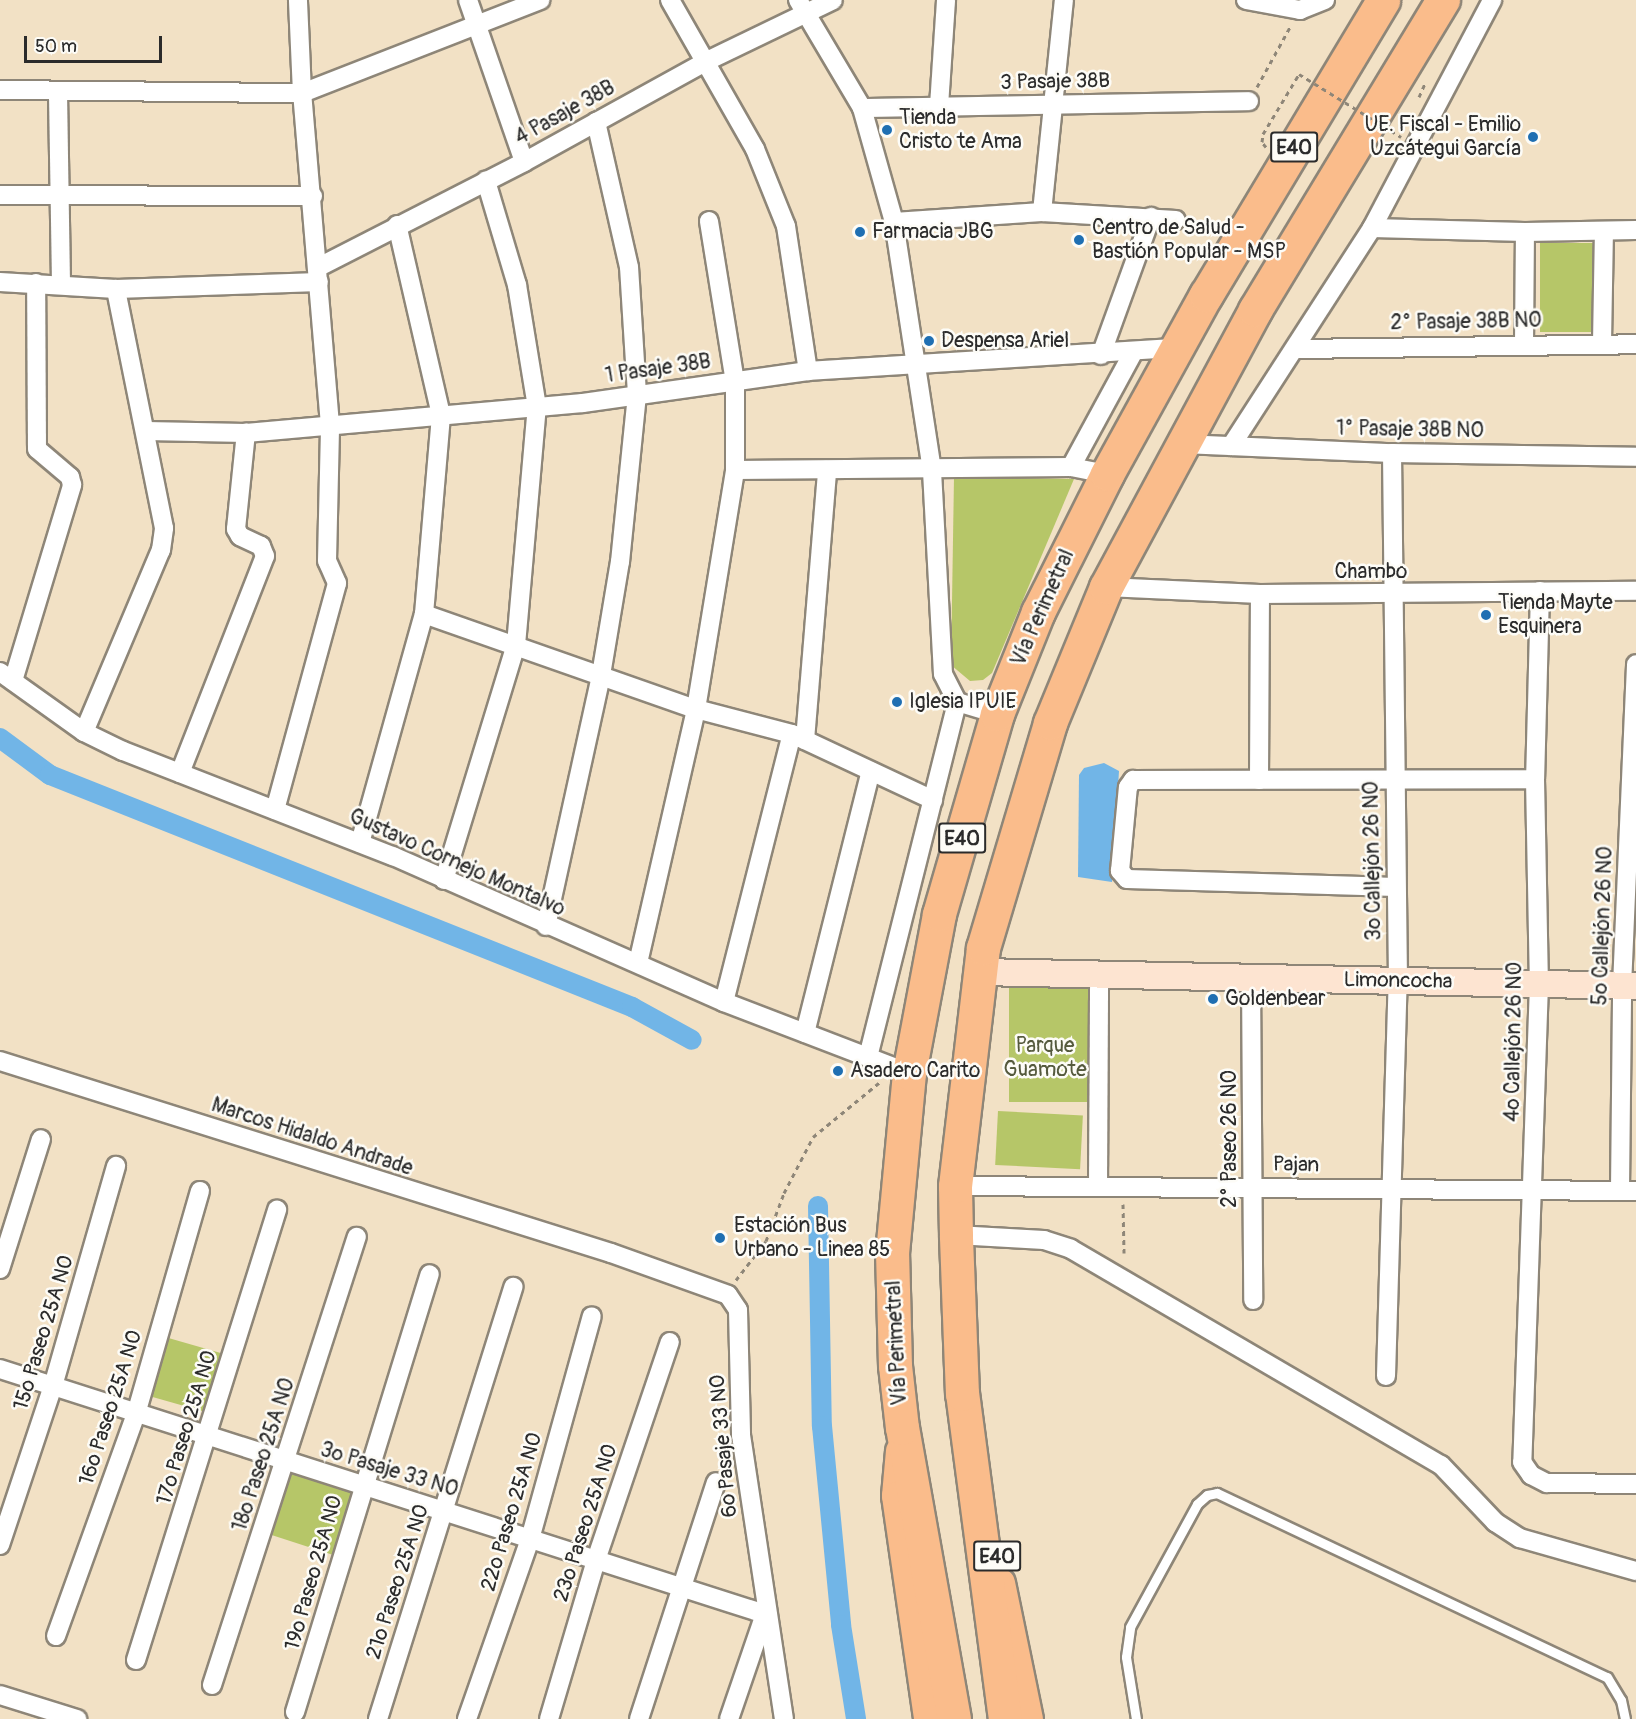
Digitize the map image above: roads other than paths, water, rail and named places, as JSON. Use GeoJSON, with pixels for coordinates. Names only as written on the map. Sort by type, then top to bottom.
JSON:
{"type":"FeatureCollection","features":[{"type":"Feature","properties":{"kind":"highway","name":"Vía Perimetral"},"geometry":{"type":"LineString","coordinates":[[954,1719],[903,1428],[895,1366],[892,1253],[900,1069],[939,914],[997,714],[1038,612],[1107,474],[1176,348],[1383,0]]}},
{"type":"Feature","properties":{"kind":"highway","name":"E40"},"geometry":{"type":"LineString","coordinates":[[962,1394],[955,1186],[983,948],[1050,723],[1106,587],[1255,310],[1443,0]]}},
{"type":"Feature","properties":{"kind":"highway"},"geometry":{"type":"LineString","coordinates":[[962,1394],[1005,1719]]}},
{"type":"Feature","properties":{"kind":"main road","name":"E40"},"geometry":{"type":"LineString","coordinates":[[962,1394],[980,1434],[1000,1578],[1029,1719]]}},
{"type":"Feature","properties":{"kind":"main road","name":"Vía Perimetral"},"geometry":{"type":"LineString","coordinates":[[903,1428],[896,1496],[928,1719]]}},
{"type":"Feature","properties":{"kind":"street"},"geometry":{"type":"LineString","coordinates":[[275,810],[337,583],[327,561],[330,425],[313,196],[302,93],[298,0]]}},
{"type":"Feature","properties":{"kind":"street"},"geometry":{"type":"LineString","coordinates":[[468,0],[524,162]]}},
{"type":"Feature","properties":{"kind":"street"},"geometry":{"type":"LineString","coordinates":[[0,90],[58,93],[302,93],[540,0]]}},
{"type":"Feature","properties":{"kind":"street"},"geometry":{"type":"LineString","coordinates":[[670,0],[755,149],[786,226],[808,371]]}},
{"type":"Feature","properties":{"kind":"street","name":"4 Pasaje 38B"},"geometry":{"type":"LineString","coordinates":[[0,282],[36,282],[117,289],[319,274],[397,225],[524,162],[802,6],[833,0]]}},
{"type":"Feature","properties":{"kind":"street"},"geometry":{"type":"LineString","coordinates":[[939,106],[946,0]]}},
{"type":"Feature","properties":{"kind":"street"},"geometry":{"type":"LineString","coordinates":[[1042,212],[1051,104],[1064,0]]}},
{"type":"Feature","properties":{"kind":"street"},"geometry":{"type":"LineString","coordinates":[[1245,0],[1300,10],[1325,0]]}},
{"type":"Feature","properties":{"kind":"street"},"geometry":{"type":"LineString","coordinates":[[1231,446],[1297,349],[1372,228],[1492,0]]}},
{"type":"Feature","properties":{"kind":"street"},"geometry":{"type":"LineString","coordinates":[[802,6],[862,108],[894,222],[918,365],[932,471],[938,534],[940,660],[949,690],[957,702],[997,714]]}},
{"type":"Feature","properties":{"kind":"street"},"geometry":{"type":"LineString","coordinates":[[58,93],[57,194],[61,284]]}},
{"type":"Feature","properties":{"kind":"street","name":"3 Pasaje 38B"},"geometry":{"type":"LineString","coordinates":[[862,108],[1249,101]]}},
{"type":"Feature","properties":{"kind":"street"},"geometry":{"type":"LineString","coordinates":[[546,926],[601,675],[620,562],[637,394],[629,267],[596,122]]}},
{"type":"Feature","properties":{"kind":"street"},"geometry":{"type":"LineString","coordinates":[[444,880],[516,645],[537,407],[517,285],[486,181]]}},
{"type":"Feature","properties":{"kind":"street"},"geometry":{"type":"LineString","coordinates":[[0,195],[313,196]]}},
{"type":"Feature","properties":{"kind":"street"},"geometry":{"type":"LineString","coordinates":[[894,222],[1042,212],[1176,220]]}},
{"type":"Feature","properties":{"kind":"street"},"geometry":{"type":"LineString","coordinates":[[1101,355],[1151,217]]}},
{"type":"Feature","properties":{"kind":"street"},"geometry":{"type":"LineString","coordinates":[[638,963],[696,709],[735,470],[735,382],[709,221]]}},
{"type":"Feature","properties":{"kind":"street"},"geometry":{"type":"LineString","coordinates":[[360,843],[424,614],[441,415],[397,225]]}},
{"type":"Feature","properties":{"kind":"street"},"geometry":{"type":"LineString","coordinates":[[1372,228],[1525,232],[1636,230]]}},
{"type":"Feature","properties":{"kind":"street"},"geometry":{"type":"LineString","coordinates":[[1602,343],[1604,231]]}},
{"type":"Feature","properties":{"kind":"street"},"geometry":{"type":"LineString","coordinates":[[1524,343],[1525,232]]}},
{"type":"Feature","properties":{"kind":"street"},"geometry":{"type":"LineString","coordinates":[[6,676],[72,485],[70,477],[37,449],[36,282]]}},
{"type":"Feature","properties":{"kind":"street"},"geometry":{"type":"LineString","coordinates":[[84,732],[161,550],[163,517],[117,289]]}},
{"type":"Feature","properties":{"kind":"street","name":"2° Pasaje 38B NO"},"geometry":{"type":"LineString","coordinates":[[1297,349],[1524,343],[1636,344]]}},
{"type":"Feature","properties":{"kind":"street","name":"1 Pasaje 38B"},"geometry":{"type":"LineString","coordinates":[[146,430],[246,433],[537,407],[808,371],[1133,353],[1176,348]]}},
{"type":"Feature","properties":{"kind":"street"},"geometry":{"type":"LineString","coordinates":[[1071,467],[1133,353]]}},
{"type":"Feature","properties":{"kind":"street"},"geometry":{"type":"LineString","coordinates":[[180,773],[265,556],[261,546],[240,536],[236,529],[246,433]]}},
{"type":"Feature","properties":{"kind":"street","name":"1° Pasaje 38B NO"},"geometry":{"type":"LineString","coordinates":[[1183,444],[1392,453],[1636,457]]}},
{"type":"Feature","properties":{"kind":"street","name":"3º Callejón 26 NO"},"geometry":{"type":"LineString","coordinates":[[1386,1376],[1398,981],[1392,453]]}},
{"type":"Feature","properties":{"kind":"street"},"geometry":{"type":"LineString","coordinates":[[735,470],[932,471],[1071,467],[1107,474]]}},
{"type":"Feature","properties":{"kind":"street"},"geometry":{"type":"LineString","coordinates":[[724,1002],[799,737],[827,470]]}},
{"type":"Feature","properties":{"kind":"street","name":"Chambo"},"geometry":{"type":"LineString","coordinates":[[1106,587],[1260,594],[1395,595],[1636,591]]}},
{"type":"Feature","properties":{"kind":"street","name":"4º Callejón 26 NO"},"geometry":{"type":"LineString","coordinates":[[1540,591],[1535,779],[1539,984],[1522,1462],[1531,1475],[1547,1483],[1636,1484]]}},
{"type":"Feature","properties":{"kind":"street"},"geometry":{"type":"LineString","coordinates":[[1259,780],[1260,594]]}},
{"type":"Feature","properties":{"kind":"street"},"geometry":{"type":"LineString","coordinates":[[424,614],[696,709],[799,737],[933,800]]}},
{"type":"Feature","properties":{"kind":"street","name":"5º Callejón 26 NO"},"geometry":{"type":"LineString","coordinates":[[1628,1190],[1629,986],[1636,664]]}},
{"type":"Feature","properties":{"kind":"street","name":"Gustavo Cornejo Montalvo"},"geometry":{"type":"LineString","coordinates":[[6,676],[84,732],[180,773],[360,843],[724,1002],[900,1069]]}},
{"type":"Feature","properties":{"kind":"street"},"geometry":{"type":"LineString","coordinates":[[868,1056],[957,702]]}},
{"type":"Feature","properties":{"kind":"street"},"geometry":{"type":"LineString","coordinates":[[805,1033],[871,771]]}},
{"type":"Feature","properties":{"kind":"street"},"geometry":{"type":"LineString","coordinates":[[1396,887],[1127,879],[1120,871],[1128,787],[1133,780],[1535,779]]}},
{"type":"Feature","properties":{"kind":"street","name":"Limoncocha"},"geometry":{"type":"LineString","coordinates":[[980,972],[1100,972],[1251,978],[1629,986]]}},
{"type":"Feature","properties":{"kind":"street"},"geometry":{"type":"LineString","coordinates":[[1098,1186],[1100,972]]}},
{"type":"Feature","properties":{"kind":"street","name":"2° Paseo 26 NO"},"geometry":{"type":"LineString","coordinates":[[1251,978],[1253,1300]]}},
{"type":"Feature","properties":{"kind":"street","name":"Marcos Hidaldo Andrade"},"geometry":{"type":"LineString","coordinates":[[0,1061],[611,1253],[728,1295]]}},
{"type":"Feature","properties":{"kind":"street"},"geometry":{"type":"LineString","coordinates":[[0,1269],[41,1139]]}},
{"type":"Feature","properties":{"kind":"street","name":"15º Paseo 25A NO"},"geometry":{"type":"LineString","coordinates":[[0,1545],[53,1386],[116,1166]]}},
{"type":"Feature","properties":{"kind":"street","name":"Pajan"},"geometry":{"type":"LineString","coordinates":[[955,1186],[1628,1190]]}},
{"type":"Feature","properties":{"kind":"street","name":"16º Paseo 25A NO"},"geometry":{"type":"LineString","coordinates":[[56,1636],[136,1414],[200,1191]]}},
{"type":"Feature","properties":{"kind":"street","name":"17º Paseo 25A NO"},"geometry":{"type":"LineString","coordinates":[[136,1660],[209,1437],[277,1210]]}},
{"type":"Feature","properties":{"kind":"street"},"geometry":{"type":"LineString","coordinates":[[956,1235],[1044,1240],[1071,1248],[1441,1465],[1495,1522],[1520,1538],[1636,1570]]}},
{"type":"Feature","properties":{"kind":"street","name":"18º Paseo 25A NO"},"geometry":{"type":"LineString","coordinates":[[212,1685],[357,1237]]}},
{"type":"Feature","properties":{"kind":"street","name":"19º Paseo 25A NO"},"geometry":{"type":"LineString","coordinates":[[295,1712],[363,1485],[430,1274]]}},
{"type":"Feature","properties":{"kind":"street","name":"21º Paseo 25A NO"},"geometry":{"type":"LineString","coordinates":[[378,1719],[513,1287]]}},
{"type":"Feature","properties":{"kind":"street","name":"6º Pasaje 33 NO"},"geometry":{"type":"LineString","coordinates":[[728,1295],[738,1310],[741,1435],[765,1614],[784,1719]]}},
{"type":"Feature","properties":{"kind":"street","name":"22º Paseo 25A NO"},"geometry":{"type":"LineString","coordinates":[[467,1719],[530,1539],[592,1316]]}},
{"type":"Feature","properties":{"kind":"street","name":"23º Paseo 25A NO"},"geometry":{"type":"LineString","coordinates":[[549,1719],[596,1560],[670,1342]]}},
{"type":"Feature","properties":{"kind":"street","name":"3º Pasaje 33 NO"},"geometry":{"type":"LineString","coordinates":[[0,1369],[285,1462],[444,1509],[596,1560],[683,1585],[765,1614]]}},
{"type":"Feature","properties":{"kind":"street"},"geometry":{"type":"LineString","coordinates":[[639,1719],[716,1482]]}},
{"type":"Feature","properties":{"kind":"street"},"geometry":{"type":"LineString","coordinates":[[729,1719],[765,1614]]}},
{"type":"Feature","properties":{"kind":"street"},"geometry":{"type":"LineString","coordinates":[[0,1695],[77,1719]]}},
{"type":"Feature","properties":{"kind":"lane"},"geometry":{"type":"LineString","coordinates":[[1136,1719],[1126,1657],[1130,1627],[1197,1504],[1207,1495],[1217,1493],[1607,1677],[1621,1700],[1625,1719]]}},
{"type":"Feature","properties":{"kind":"water"},"geometry":{"type":"Polygon","coordinates":[[[1104,763],[1119,771],[1112,882],[1078,877],[1079,775],[1084,768],[1104,763]]]}},
{"type":"Feature","properties":{"kind":"waterway"},"geometry":{"type":"LineString","coordinates":[[0,738],[50,775],[632,1007],[692,1040]]}},
{"type":"Feature","properties":{"kind":"waterway"},"geometry":{"type":"LineString","coordinates":[[818,1206],[822,1426],[841,1625],[856,1719]]}},
{"type":"Feature","properties":{"kind":"place","name":"Tienda Cristo te Ama"},"geometry":{"type":"Point","coordinates":[887,130]}},
{"type":"Feature","properties":{"kind":"place","name":"UE. Fiscal - Emilio Uzcátegui García"},"geometry":{"type":"Point","coordinates":[1533,137]}},
{"type":"Feature","properties":{"kind":"place","name":"Farmacia JBG"},"geometry":{"type":"Point","coordinates":[860,232]}},
{"type":"Feature","properties":{"kind":"place","name":"Centro de Salud - Bastión Popular - MSP"},"geometry":{"type":"Point","coordinates":[1079,240]}},
{"type":"Feature","properties":{"kind":"place","name":"Despensa Ariel"},"geometry":{"type":"Point","coordinates":[929,341]}},
{"type":"Feature","properties":{"kind":"place","name":"Tienda Mayte Esquinera"},"geometry":{"type":"Point","coordinates":[1486,615]}},
{"type":"Feature","properties":{"kind":"place","name":"Iglesia IPUIE"},"geometry":{"type":"Point","coordinates":[897,702]}},
{"type":"Feature","properties":{"kind":"place","name":"Goldenbear"},"geometry":{"type":"Point","coordinates":[1213,999]}},
{"type":"Feature","properties":{"kind":"place","name":"Asadero Carito"},"geometry":{"type":"Point","coordinates":[838,1071]}},
{"type":"Feature","properties":{"kind":"place","name":"Estación Bus Urbano - Linea 85"},"geometry":{"type":"Point","coordinates":[720,1238]}},
{"type":"Feature","properties":{"kind":"park label","name":"Parque Guamote"},"geometry":{"type":"Point","coordinates":[1045,1058]}}]}
